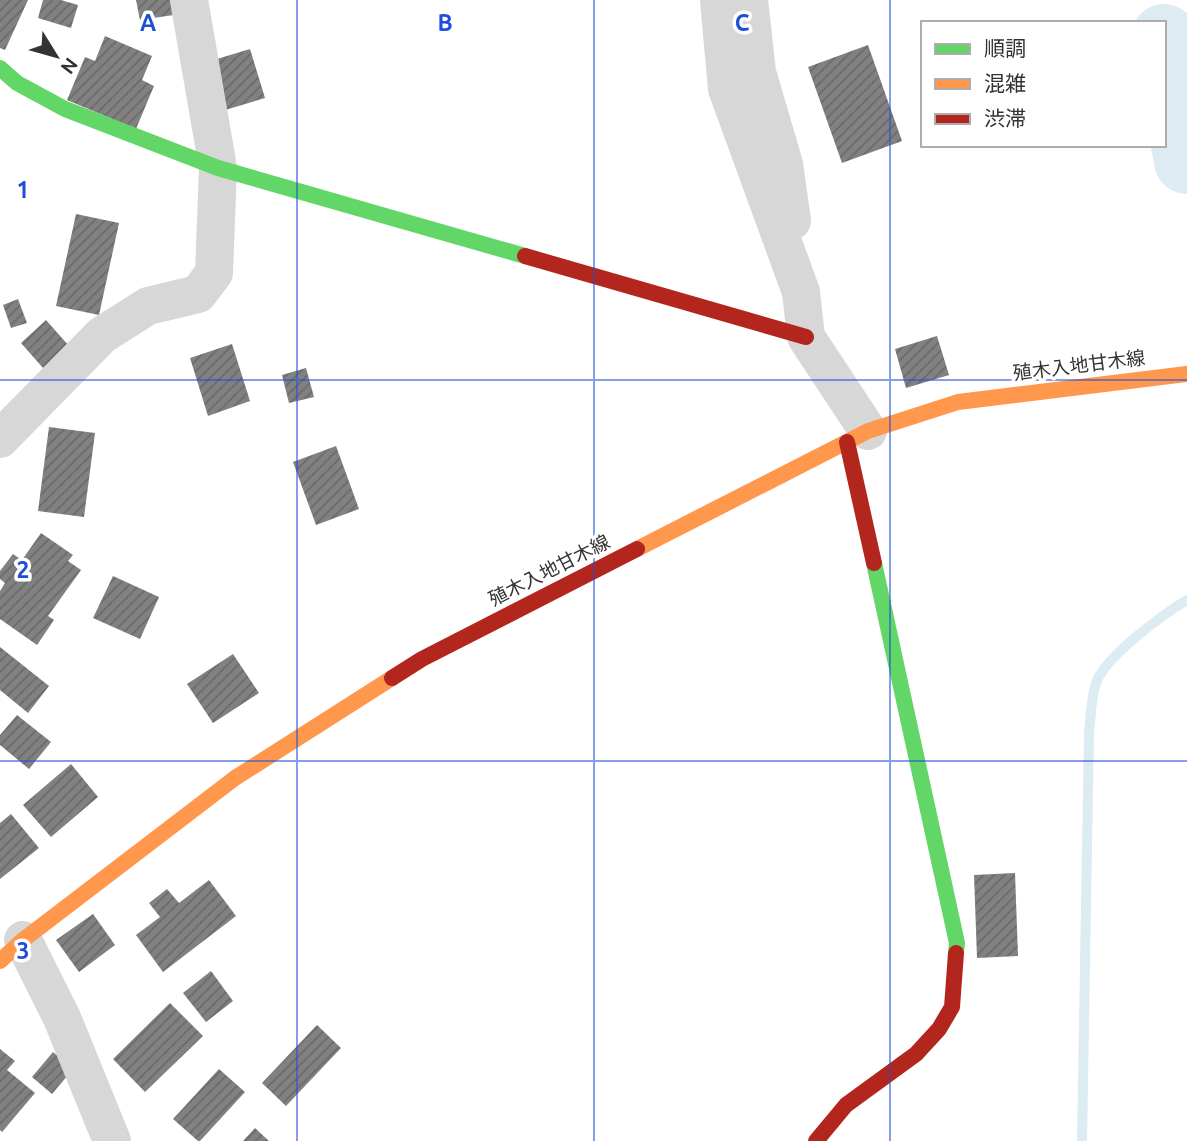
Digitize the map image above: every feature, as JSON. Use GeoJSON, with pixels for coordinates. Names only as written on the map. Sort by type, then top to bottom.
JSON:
{"type":"FeatureCollection","features":[{"type":"Feature","properties":{"kind":"street"},"geometry":{"type":"LineString","coordinates":[[0,439],[102,335],[148,306],[198,294],[214,273],[218,168],[189,0]]}},
{"type":"Feature","properties":{"kind":"street"},"geometry":{"type":"LineString","coordinates":[[719,0],[727,89],[801,292]]}},
{"type":"Feature","properties":{"kind":"street"},"geometry":{"type":"LineString","coordinates":[[749,0],[757,72],[784,164],[806,337],[857,436],[957,943],[952,1007],[939,1028],[916,1054],[846,1105],[816,1141]]}},
{"type":"Feature","properties":{"kind":"street"},"geometry":{"type":"LineString","coordinates":[[0,68],[17,83],[65,109],[218,168],[806,337]]}},
{"type":"Feature","properties":{"kind":"street","name":"殖木入地甘木線"},"geometry":{"type":"LineString","coordinates":[[12,951],[235,778],[422,659],[857,436],[958,402],[1187,374]]}},
{"type":"Feature","properties":{"kind":"street"},"geometry":{"type":"LineString","coordinates":[[12,951],[62,1018],[112,1141]]}},
{"type":"Feature","properties":{"kind":"building"},"geometry":{"type":"Polygon","coordinates":[[[0,0],[28,0],[5,50],[0,48],[0,0]]]}},
{"type":"Feature","properties":{"kind":"building"},"geometry":{"type":"Polygon","coordinates":[[[43,0],[61,0],[78,5],[71,28],[38,18],[43,0]]]}},
{"type":"Feature","properties":{"kind":"building"},"geometry":{"type":"Polygon","coordinates":[[[136,0],[178,0],[180,14],[140,20],[136,0]]]}},
{"type":"Feature","properties":{"kind":"building"},"geometry":{"type":"Polygon","coordinates":[[[105,36],[152,56],[142,80],[154,86],[136,129],[67,100],[85,57],[95,61],[105,36]]]}},
{"type":"Feature","properties":{"kind":"building"},"geometry":{"type":"Polygon","coordinates":[[[868,45],[902,141],[842,163],[808,67],[868,45]]]}},
{"type":"Feature","properties":{"kind":"building"},"geometry":{"type":"Polygon","coordinates":[[[250,49],[265,98],[222,111],[207,62],[250,49]]]}},
{"type":"Feature","properties":{"kind":"building"},"geometry":{"type":"Polygon","coordinates":[[[76,214],[119,223],[99,315],[56,306],[76,214]]]}},
{"type":"Feature","properties":{"kind":"building"},"geometry":{"type":"Polygon","coordinates":[[[18,299],[27,323],[11,328],[3,305],[18,299]]]}},
{"type":"Feature","properties":{"kind":"building"},"geometry":{"type":"Polygon","coordinates":[[[46,320],[69,346],[43,368],[21,343],[46,320]]]}},
{"type":"Feature","properties":{"kind":"building"},"geometry":{"type":"Polygon","coordinates":[[[937,336],[949,375],[906,388],[895,349],[937,336]]]}},
{"type":"Feature","properties":{"kind":"building"},"geometry":{"type":"Polygon","coordinates":[[[232,344],[250,401],[208,416],[190,358],[232,344]]]}},
{"type":"Feature","properties":{"kind":"building"},"geometry":{"type":"Polygon","coordinates":[[[306,368],[314,397],[289,403],[282,375],[306,368]]]}},
{"type":"Feature","properties":{"kind":"building"},"geometry":{"type":"Polygon","coordinates":[[[49,427],[95,433],[84,517],[38,511],[49,427]]]}},
{"type":"Feature","properties":{"kind":"building"},"geometry":{"type":"Polygon","coordinates":[[[336,446],[359,509],[316,525],[293,462],[336,446]]]}},
{"type":"Feature","properties":{"kind":"building"},"geometry":{"type":"Polygon","coordinates":[[[41,533],[73,555],[68,561],[81,570],[48,616],[54,620],[37,645],[0,619],[0,591],[5,583],[0,579],[0,571],[13,554],[22,560],[41,533]]]}},
{"type":"Feature","properties":{"kind":"building"},"geometry":{"type":"Polygon","coordinates":[[[113,576],[159,597],[140,639],[93,618],[113,576]]]}},
{"type":"Feature","properties":{"kind":"building"},"geometry":{"type":"Polygon","coordinates":[[[0,647],[49,686],[28,713],[0,690],[0,647]]]}},
{"type":"Feature","properties":{"kind":"building"},"geometry":{"type":"Polygon","coordinates":[[[233,654],[259,693],[213,723],[187,684],[233,654]]]}},
{"type":"Feature","properties":{"kind":"building"},"geometry":{"type":"Polygon","coordinates":[[[17,715],[51,742],[29,769],[0,745],[0,735],[17,715]]]}},
{"type":"Feature","properties":{"kind":"building"},"geometry":{"type":"Polygon","coordinates":[[[71,764],[98,797],[51,837],[23,805],[71,764]]]}},
{"type":"Feature","properties":{"kind":"building"},"geometry":{"type":"Polygon","coordinates":[[[11,814],[39,848],[0,879],[0,823],[11,814]]]}},
{"type":"Feature","properties":{"kind":"building"},"geometry":{"type":"Polygon","coordinates":[[[1015,873],[1018,956],[977,958],[974,875],[1015,873]]]}},
{"type":"Feature","properties":{"kind":"building"},"geometry":{"type":"Polygon","coordinates":[[[209,880],[236,916],[163,972],[136,935],[160,917],[149,903],[167,889],[179,903],[209,880]]]}},
{"type":"Feature","properties":{"kind":"building"},"geometry":{"type":"Polygon","coordinates":[[[93,914],[115,945],[79,972],[56,940],[93,914]]]}},
{"type":"Feature","properties":{"kind":"building"},"geometry":{"type":"Polygon","coordinates":[[[211,971],[233,1001],[206,1022],[183,993],[211,971]]]}},
{"type":"Feature","properties":{"kind":"building"},"geometry":{"type":"Polygon","coordinates":[[[170,1003],[203,1036],[145,1092],[113,1059],[170,1003]]]}},
{"type":"Feature","properties":{"kind":"building"},"geometry":{"type":"Polygon","coordinates":[[[317,1025],[341,1048],[286,1106],[262,1083],[317,1025]]]}},
{"type":"Feature","properties":{"kind":"building"},"geometry":{"type":"Polygon","coordinates":[[[0,1049],[15,1061],[7,1070],[35,1093],[2,1132],[0,1130],[0,1049]]]}},
{"type":"Feature","properties":{"kind":"building"},"geometry":{"type":"Polygon","coordinates":[[[53,1052],[73,1069],[52,1094],[32,1077],[53,1052]]]}},
{"type":"Feature","properties":{"kind":"building"},"geometry":{"type":"Polygon","coordinates":[[[219,1069],[245,1092],[198,1141],[173,1119],[219,1069]]]}},
{"type":"Feature","properties":{"kind":"building"},"geometry":{"type":"Polygon","coordinates":[[[255,1128],[269,1141],[243,1141],[255,1128]]]}},
{"type":"Feature","properties":{"kind":"waterway"},"geometry":{"type":"LineString","coordinates":[[1166,48],[1187,161]]}},
{"type":"Feature","properties":{"kind":"waterway"},"geometry":{"type":"LineString","coordinates":[[1082,1141],[1089,732],[1093,695],[1096,683],[1110,661],[1150,626],[1187,600]]}},
{"type":"Feature","properties":{"kind":"traffic: fast"},"geometry":{"type":"LineString","coordinates":[[0,68],[17,83],[65,109],[218,168],[525,256]]}},
{"type":"Feature","properties":{"kind":"traffic: fast"},"geometry":{"type":"LineString","coordinates":[[874,563],[957,943],[956,953]]}},
{"type":"Feature","properties":{"kind":"traffic: slow"},"geometry":{"type":"LineString","coordinates":[[637,549],[868,431],[958,402],[1187,374]]}},
{"type":"Feature","properties":{"kind":"traffic: slow"},"geometry":{"type":"LineString","coordinates":[[0,961],[23,940],[235,778],[392,678]]}},
{"type":"Feature","properties":{"kind":"traffic: jam"},"geometry":{"type":"LineString","coordinates":[[525,256],[806,337]]}},
{"type":"Feature","properties":{"kind":"traffic: jam"},"geometry":{"type":"LineString","coordinates":[[847,442],[874,563]]}},
{"type":"Feature","properties":{"kind":"traffic: jam"},"geometry":{"type":"LineString","coordinates":[[392,678],[422,659],[637,549]]}},
{"type":"Feature","properties":{"kind":"traffic: jam"},"geometry":{"type":"LineString","coordinates":[[816,1141],[846,1105],[916,1054],[939,1029],[952,1007],[956,953]]}}]}
